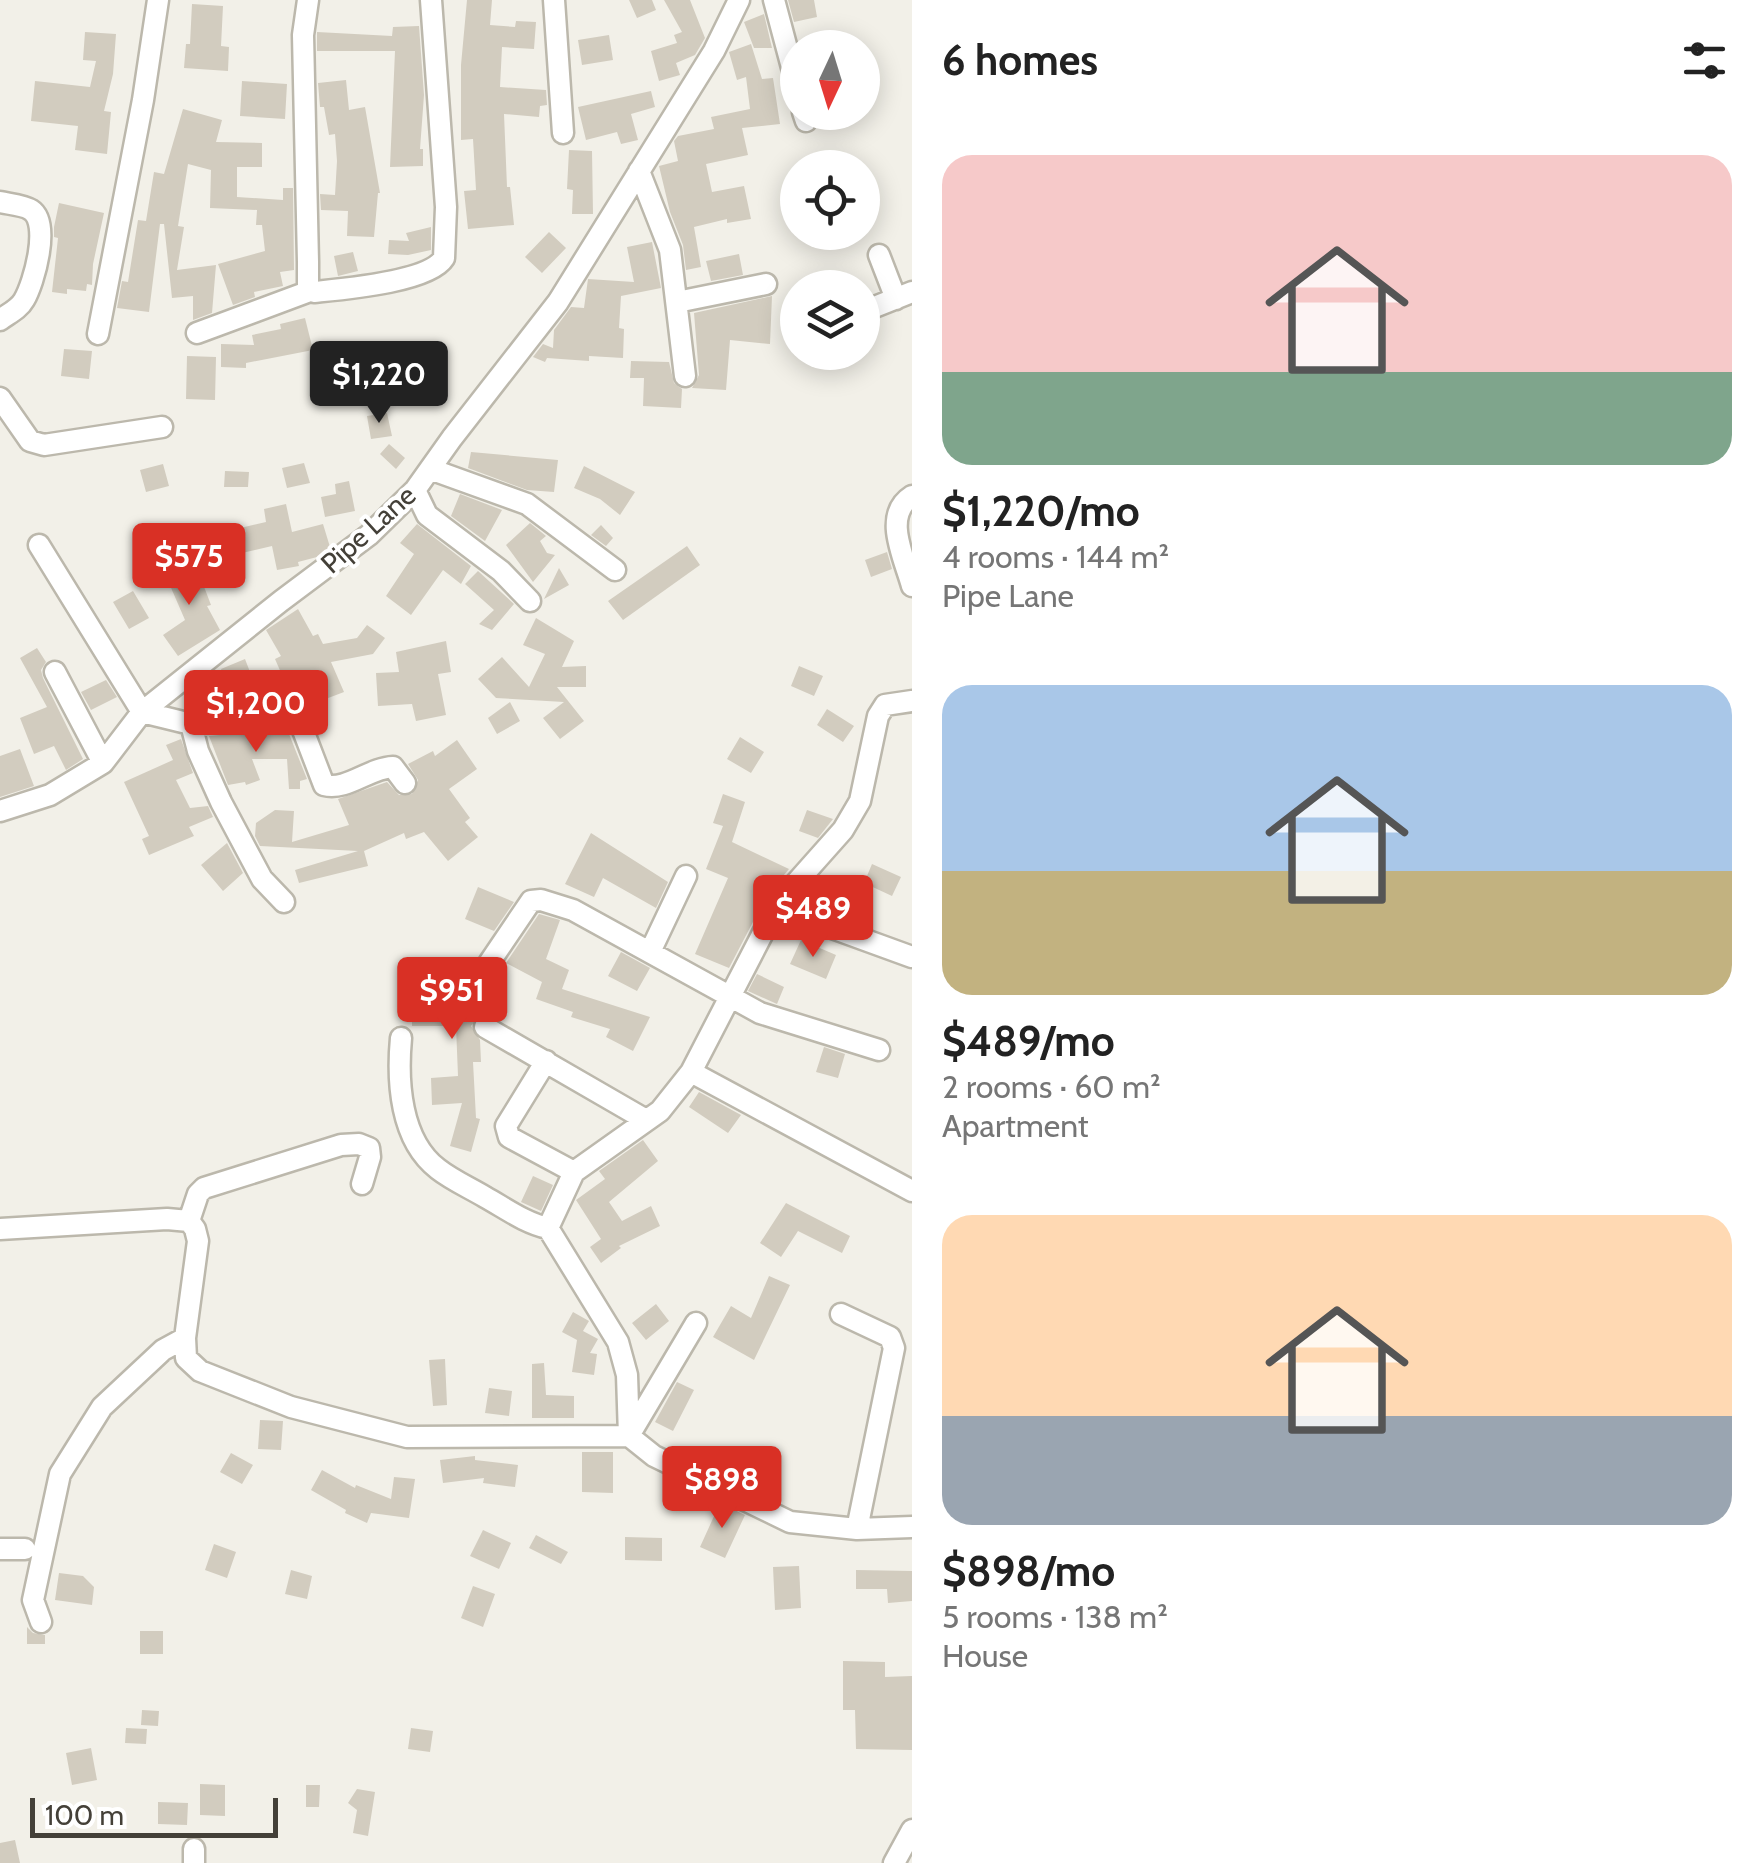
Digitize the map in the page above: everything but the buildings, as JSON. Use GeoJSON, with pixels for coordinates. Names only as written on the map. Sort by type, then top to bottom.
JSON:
{"type":"FeatureCollection","features":[{"type":"Feature","properties":{"kind":"street"},"geometry":{"type":"LineString","coordinates":[[98,334],[144,100],[158,0]]}},
{"type":"Feature","properties":{"kind":"street"},"geometry":{"type":"LineString","coordinates":[[308,0],[304,35],[310,290]]}},
{"type":"Feature","properties":{"kind":"street"},"geometry":{"type":"LineString","coordinates":[[197,333],[310,290],[368,286],[432,269],[444,258],[446,206],[431,0]]}},
{"type":"Feature","properties":{"kind":"street"},"geometry":{"type":"LineString","coordinates":[[554,0],[563,134]]}},
{"type":"Feature","properties":{"kind":"street","name":"Pipe Lane"},"geometry":{"type":"LineString","coordinates":[[0,812],[50,795],[102,763],[142,712],[369,536],[415,490],[558,302],[714,51],[739,0]]}},
{"type":"Feature","properties":{"kind":"street"},"geometry":{"type":"LineString","coordinates":[[774,0],[782,30]]}},
{"type":"Feature","properties":{"kind":"street"},"geometry":{"type":"LineString","coordinates":[[639,171],[670,250],[685,376]]}},
{"type":"Feature","properties":{"kind":"street"},"geometry":{"type":"LineString","coordinates":[[0,202],[31,210],[42,233],[22,304],[0,320]]}},
{"type":"Feature","properties":{"kind":"street"},"geometry":{"type":"LineString","coordinates":[[880,255],[904,296],[880,305]]}},
{"type":"Feature","properties":{"kind":"street"},"geometry":{"type":"LineString","coordinates":[[677,302],[766,284]]}},
{"type":"Feature","properties":{"kind":"street"},"geometry":{"type":"LineString","coordinates":[[0,398],[30,441],[44,445],[162,427]]}},
{"type":"Feature","properties":{"kind":"street"},"geometry":{"type":"LineString","coordinates":[[430,469],[528,504],[615,570]]}},
{"type":"Feature","properties":{"kind":"street"},"geometry":{"type":"LineString","coordinates":[[415,490],[427,514],[501,571],[530,602]]}},
{"type":"Feature","properties":{"kind":"street"},"geometry":{"type":"LineString","coordinates":[[912,496],[899,508],[896,524],[912,586]]}},
{"type":"Feature","properties":{"kind":"street"},"geometry":{"type":"LineString","coordinates":[[39,545],[142,712],[191,724],[294,716],[324,785],[335,788],[381,768],[393,767],[405,783]]}},
{"type":"Feature","properties":{"kind":"street"},"geometry":{"type":"LineString","coordinates":[[56,672],[102,763]]}},
{"type":"Feature","properties":{"kind":"street"},"geometry":{"type":"LineString","coordinates":[[548,1228],[574,1172],[668,1103],[691,1072],[780,902],[816,856],[843,830],[860,801],[878,716],[884,705],[912,701]]}},
{"type":"Feature","properties":{"kind":"street"},"geometry":{"type":"LineString","coordinates":[[191,724],[198,752],[220,802],[262,879],[284,902]]}},
{"type":"Feature","properties":{"kind":"street"},"geometry":{"type":"LineString","coordinates":[[650,952],[686,876]]}},
{"type":"Feature","properties":{"kind":"street"},"geometry":{"type":"LineString","coordinates":[[489,963],[532,901],[542,900],[573,910],[760,1013],[879,1050]]}},
{"type":"Feature","properties":{"kind":"street"},"geometry":{"type":"LineString","coordinates":[[780,902],[824,925],[912,957]]}},
{"type":"Feature","properties":{"kind":"street"},"geometry":{"type":"LineString","coordinates":[[486,1026],[646,1120]]}},
{"type":"Feature","properties":{"kind":"street"},"geometry":{"type":"LineString","coordinates":[[401,1038],[399,1060],[407,1126],[419,1148],[436,1168],[514,1214],[548,1228],[618,1342],[627,1375],[629,1436]]}},
{"type":"Feature","properties":{"kind":"street"},"geometry":{"type":"LineString","coordinates":[[546,1061],[506,1126],[507,1132],[509,1137],[574,1172]]}},
{"type":"Feature","properties":{"kind":"street"},"geometry":{"type":"LineString","coordinates":[[691,1072],[912,1191]]}},
{"type":"Feature","properties":{"kind":"street"},"geometry":{"type":"LineString","coordinates":[[188,1220],[204,1188],[341,1146],[359,1144],[368,1148],[370,1156],[362,1184]]}},
{"type":"Feature","properties":{"kind":"street"},"geometry":{"type":"LineString","coordinates":[[0,1229],[188,1220],[198,1241],[185,1338],[186,1358],[200,1371],[291,1408],[407,1437],[629,1436],[654,1456],[790,1522],[856,1529],[912,1527]]}},
{"type":"Feature","properties":{"kind":"street"},"geometry":{"type":"LineString","coordinates":[[841,1314],[890,1337],[894,1348],[856,1529]]}},
{"type":"Feature","properties":{"kind":"street"},"geometry":{"type":"LineString","coordinates":[[629,1436],[696,1322]]}},
{"type":"Feature","properties":{"kind":"street"},"geometry":{"type":"LineString","coordinates":[[41,1622],[33,1600],[60,1474],[102,1406],[163,1350],[185,1338]]}},
{"type":"Feature","properties":{"kind":"street"},"geometry":{"type":"LineString","coordinates":[[0,1548],[25,1548]]}},
{"type":"Feature","properties":{"kind":"street"},"geometry":{"type":"LineString","coordinates":[[894,1863],[912,1830]]}}]}
